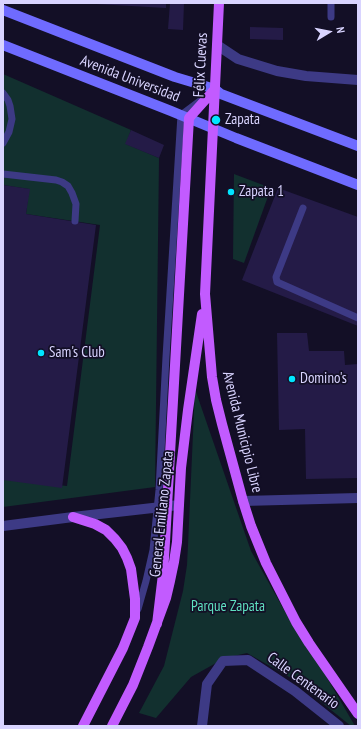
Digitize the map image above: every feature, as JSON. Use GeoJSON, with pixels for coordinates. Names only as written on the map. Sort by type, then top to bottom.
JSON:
{"type":"FeatureCollection","features":[{"type":"Feature","properties":{"kind":"main road","name":"Félix Cuevas"},"geometry":{"type":"LineString","coordinates":[[213,128],[219,3]]}},
{"type":"Feature","properties":{"kind":"main road","name":"Avenida Universidad"},"geometry":{"type":"LineString","coordinates":[[3,10],[358,146]]}},
{"type":"Feature","properties":{"kind":"main road","name":"Avenida Universidad"},"geometry":{"type":"LineString","coordinates":[[3,45],[358,185]]}},
{"type":"Feature","properties":{"kind":"main road"},"geometry":{"type":"LineString","coordinates":[[157,624],[163,574],[162,507],[185,117],[215,90]]}},
{"type":"Feature","properties":{"kind":"main road","name":"Avenida Municipio Libre"},"geometry":{"type":"LineString","coordinates":[[213,128],[205,294],[212,377],[216,400],[243,501],[266,563],[296,622],[358,714]]}},
{"type":"Feature","properties":{"kind":"main road","name":"General Emiliano Zapata"},"geometry":{"type":"LineString","coordinates":[[112,726],[133,685],[157,624],[166,598],[174,562],[181,468],[205,294]]}},
{"type":"Feature","properties":{"kind":"main road"},"geometry":{"type":"LineString","coordinates":[[73,517],[95,524],[106,530],[122,548],[131,569],[135,599],[135,618],[119,658],[83,726]]}},
{"type":"Feature","properties":{"kind":"street"},"geometry":{"type":"LineString","coordinates":[[217,44],[238,59],[277,70],[306,76],[358,80]]}},
{"type":"Feature","properties":{"kind":"street"},"geometry":{"type":"LineString","coordinates":[[243,501],[358,498]]}},
{"type":"Feature","properties":{"kind":"street"},"geometry":{"type":"LineString","coordinates":[[3,526],[178,506]]}},
{"type":"Feature","properties":{"kind":"street","name":"Calle Centenario"},"geometry":{"type":"LineString","coordinates":[[202,726],[207,684],[223,661],[248,660],[295,691],[339,726]]}},
{"type":"Feature","properties":{"kind":"lane"},"geometry":{"type":"LineString","coordinates":[[331,17],[332,3]]}},
{"type":"Feature","properties":{"kind":"lane"},"geometry":{"type":"LineString","coordinates":[[3,93],[8,100],[12,119],[9,132],[3,143]]}},
{"type":"Feature","properties":{"kind":"lane"},"geometry":{"type":"LineString","coordinates":[[3,174],[62,182],[68,186],[76,204],[75,221]]}},
{"type":"Feature","properties":{"kind":"lane"},"geometry":{"type":"LineString","coordinates":[[302,208],[276,277],[277,282],[358,318]]}},
{"type":"Feature","properties":{"kind":"lane"},"geometry":{"type":"LineString","coordinates":[[135,618],[146,581],[162,507]]}},
{"type":"Feature","properties":{"kind":"green space"},"geometry":{"type":"Polygon","coordinates":[[[3,74],[131,130],[126,144],[159,158],[155,487],[3,507],[3,479],[67,486],[100,225],[26,214],[29,189],[3,185],[3,74]]]}},
{"type":"Feature","properties":{"kind":"green space"},"geometry":{"type":"Polygon","coordinates":[[[234,174],[271,188],[244,263],[233,259],[234,174]]]}},
{"type":"Feature","properties":{"kind":"green space","name":"Parque Zapata"},"geometry":{"type":"Polygon","coordinates":[[[195,389],[251,551],[293,626],[319,664],[355,726],[351,726],[291,678],[247,653],[225,658],[191,677],[156,718],[139,713],[164,666],[183,591],[187,565],[195,389]]]}},
{"type":"Feature","properties":{"kind":"building"},"geometry":{"type":"Polygon","coordinates":[[[166,3],[166,8],[96,4],[166,3]]]}},
{"type":"Feature","properties":{"kind":"building"},"geometry":{"type":"Polygon","coordinates":[[[170,3],[184,3],[183,30],[168,29],[170,3]]]}},
{"type":"Feature","properties":{"kind":"building"},"geometry":{"type":"Polygon","coordinates":[[[250,27],[283,28],[283,40],[250,39],[250,27]]]}},
{"type":"Feature","properties":{"kind":"building"},"geometry":{"type":"Polygon","coordinates":[[[131,130],[164,145],[159,158],[125,144],[131,130]]]}},
{"type":"Feature","properties":{"kind":"building","name":"Sam's Club"},"geometry":{"type":"Polygon","coordinates":[[[3,185],[30,189],[26,214],[96,225],[62,488],[3,480],[3,185]]]}},
{"type":"Feature","properties":{"kind":"building"},"geometry":{"type":"Polygon","coordinates":[[[278,188],[358,217],[358,326],[242,280],[278,188]]]}},
{"type":"Feature","properties":{"kind":"building"},"geometry":{"type":"Polygon","coordinates":[[[277,333],[307,333],[309,351],[344,351],[345,365],[358,364],[358,478],[306,479],[305,429],[279,430],[277,333]]]}},
{"type":"Feature","properties":{"kind":"place","name":"Zapata"},"geometry":{"type":"Point","coordinates":[216,120]}},
{"type":"Feature","properties":{"kind":"place","name":"Zapata 1"},"geometry":{"type":"Point","coordinates":[231,192]}},
{"type":"Feature","properties":{"kind":"place","name":"Sam's Club"},"geometry":{"type":"Point","coordinates":[41,353]}},
{"type":"Feature","properties":{"kind":"place","name":"Domino's"},"geometry":{"type":"Point","coordinates":[292,379]}}]}
